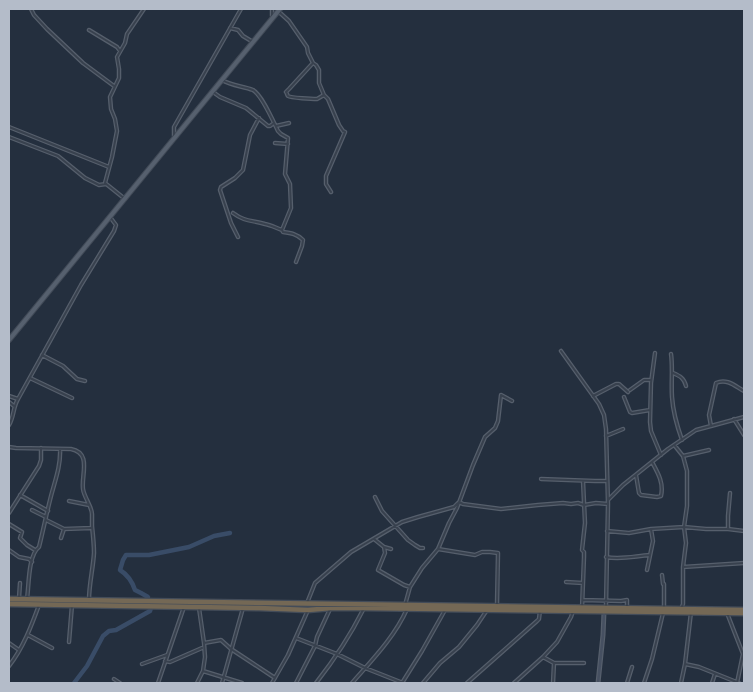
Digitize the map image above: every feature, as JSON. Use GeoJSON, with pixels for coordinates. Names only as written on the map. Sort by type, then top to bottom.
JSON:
{"type":"FeatureCollection","features":[{"type":"Feature","properties":{"kind":"highway"},"geometry":{"type":"LineString","coordinates":[[9,599],[60,602],[72,605],[136,606],[159,603],[259,605],[307,603],[487,610],[582,608],[605,610],[627,608],[691,612],[744,612]]}},
{"type":"Feature","properties":{"kind":"highway"},"geometry":{"type":"LineString","coordinates":[[9,604],[39,605],[89,600],[142,600],[184,607],[243,607],[259,605],[308,610],[397,606]]}},
{"type":"Feature","properties":{"kind":"highway"},"geometry":{"type":"LineString","coordinates":[[406,607],[497,606],[573,611],[681,609],[744,612]]}},
{"type":"Feature","properties":{"kind":"main road"},"geometry":{"type":"LineString","coordinates":[[9,340],[279,10]]}},
{"type":"Feature","properties":{"kind":"street"},"geometry":{"type":"LineString","coordinates":[[31,9],[47,29],[83,63],[114,86]]}},
{"type":"Feature","properties":{"kind":"street"},"geometry":{"type":"LineString","coordinates":[[106,184],[105,180],[116,131],[110,97],[119,78],[117,57],[125,43],[127,34],[144,9]]}},
{"type":"Feature","properties":{"kind":"street"},"geometry":{"type":"LineString","coordinates":[[174,138],[174,126],[241,9]]}},
{"type":"Feature","properties":{"kind":"street"},"geometry":{"type":"LineString","coordinates":[[272,9],[272,18]]}},
{"type":"Feature","properties":{"kind":"street"},"geometry":{"type":"LineString","coordinates":[[279,10],[307,47],[313,63],[319,70],[319,83],[324,95],[328,99],[339,125],[345,132],[326,176],[326,184],[331,192]]}},
{"type":"Feature","properties":{"kind":"street"},"geometry":{"type":"LineString","coordinates":[[230,28],[238,30],[243,36],[253,42]]}},
{"type":"Feature","properties":{"kind":"street"},"geometry":{"type":"LineString","coordinates":[[89,30],[117,47],[120,51]]}},
{"type":"Feature","properties":{"kind":"street"},"geometry":{"type":"LineString","coordinates":[[313,63],[286,92],[288,96],[294,98],[318,99],[324,95]]}},
{"type":"Feature","properties":{"kind":"street"},"geometry":{"type":"LineString","coordinates":[[222,80],[257,93],[281,134],[288,138],[285,174],[290,184],[291,208],[282,230]]}},
{"type":"Feature","properties":{"kind":"street"},"geometry":{"type":"LineString","coordinates":[[212,92],[246,108],[268,126],[289,123]]}},
{"type":"Feature","properties":{"kind":"street"},"geometry":{"type":"LineString","coordinates":[[238,237],[231,224],[220,190],[221,187],[243,170],[250,135],[260,118]]}},
{"type":"Feature","properties":{"kind":"street"},"geometry":{"type":"LineString","coordinates":[[9,127],[109,167]]}},
{"type":"Feature","properties":{"kind":"street"},"geometry":{"type":"LineString","coordinates":[[9,137],[58,156],[85,178],[99,185],[106,184],[125,199]]}},
{"type":"Feature","properties":{"kind":"street"},"geometry":{"type":"LineString","coordinates":[[275,143],[288,144]]}},
{"type":"Feature","properties":{"kind":"street"},"geometry":{"type":"LineString","coordinates":[[233,213],[248,221],[265,224],[282,230],[282,232],[299,236],[303,240],[296,262]]}},
{"type":"Feature","properties":{"kind":"street"},"geometry":{"type":"LineString","coordinates":[[9,425],[14,406],[114,231],[116,225],[110,217]]}},
{"type":"Feature","properties":{"kind":"street"},"geometry":{"type":"LineString","coordinates":[[561,351],[604,414],[608,500],[606,600],[598,683]]}},
{"type":"Feature","properties":{"kind":"street"},"geometry":{"type":"LineString","coordinates":[[655,353],[651,380],[651,431],[661,455]]}},
{"type":"Feature","properties":{"kind":"street"},"geometry":{"type":"LineString","coordinates":[[671,354],[673,404],[682,440]]}},
{"type":"Feature","properties":{"kind":"street"},"geometry":{"type":"LineString","coordinates":[[42,355],[63,366],[78,379],[85,381]]}},
{"type":"Feature","properties":{"kind":"street"},"geometry":{"type":"LineString","coordinates":[[673,373],[683,378],[686,386]]}},
{"type":"Feature","properties":{"kind":"street"},"geometry":{"type":"LineString","coordinates":[[30,378],[72,398]]}},
{"type":"Feature","properties":{"kind":"street"},"geometry":{"type":"LineString","coordinates":[[592,396],[616,384],[629,391],[644,380],[651,380]]}},
{"type":"Feature","properties":{"kind":"street"},"geometry":{"type":"LineString","coordinates":[[711,426],[709,415],[716,383],[723,380],[744,391]]}},
{"type":"Feature","properties":{"kind":"street"},"geometry":{"type":"LineString","coordinates":[[352,683],[397,628],[406,607],[410,587],[422,568],[438,549],[460,502],[472,465],[485,437],[495,428],[498,421],[501,395],[512,401]]}},
{"type":"Feature","properties":{"kind":"street"},"geometry":{"type":"LineString","coordinates":[[9,396],[18,399]]}},
{"type":"Feature","properties":{"kind":"street"},"geometry":{"type":"LineString","coordinates":[[624,398],[632,413],[650,410]]}},
{"type":"Feature","properties":{"kind":"street"},"geometry":{"type":"LineString","coordinates":[[9,402],[14,406]]}},
{"type":"Feature","properties":{"kind":"street"},"geometry":{"type":"LineString","coordinates":[[608,500],[623,485],[696,430],[744,417]]}},
{"type":"Feature","properties":{"kind":"street"},"geometry":{"type":"LineString","coordinates":[[734,419],[744,435]]}},
{"type":"Feature","properties":{"kind":"street"},"geometry":{"type":"LineString","coordinates":[[606,436],[623,429]]}},
{"type":"Feature","properties":{"kind":"street"},"geometry":{"type":"LineString","coordinates":[[675,445],[683,456],[688,472],[684,527],[686,543],[683,567],[684,604],[681,609]]}},
{"type":"Feature","properties":{"kind":"street"},"geometry":{"type":"LineString","coordinates":[[9,447],[76,450],[84,460],[83,489],[93,512],[94,556],[89,600]]}},
{"type":"Feature","properties":{"kind":"street"},"geometry":{"type":"LineString","coordinates":[[9,512],[39,466],[41,448]]}},
{"type":"Feature","properties":{"kind":"street"},"geometry":{"type":"LineString","coordinates":[[27,599],[32,562],[35,550],[39,547],[58,472],[60,449]]}},
{"type":"Feature","properties":{"kind":"street"},"geometry":{"type":"LineString","coordinates":[[683,456],[709,450]]}},
{"type":"Feature","properties":{"kind":"street"},"geometry":{"type":"LineString","coordinates":[[636,475],[641,495],[661,496],[661,479],[652,462]]}},
{"type":"Feature","properties":{"kind":"street"},"geometry":{"type":"LineString","coordinates":[[541,479],[607,481]]}},
{"type":"Feature","properties":{"kind":"street"},"geometry":{"type":"LineString","coordinates":[[582,608],[584,552],[582,546],[585,524],[583,481]]}},
{"type":"Feature","properties":{"kind":"street"},"geometry":{"type":"LineString","coordinates":[[728,529],[730,493]]}},
{"type":"Feature","properties":{"kind":"street"},"geometry":{"type":"LineString","coordinates":[[20,495],[48,511]]}},
{"type":"Feature","properties":{"kind":"street"},"geometry":{"type":"LineString","coordinates":[[375,497],[382,511],[408,540],[423,548]]}},
{"type":"Feature","properties":{"kind":"street"},"geometry":{"type":"LineString","coordinates":[[69,501],[89,505]]}},
{"type":"Feature","properties":{"kind":"street"},"geometry":{"type":"LineString","coordinates":[[460,502],[462,504],[501,509],[538,504],[608,504]]}},
{"type":"Feature","properties":{"kind":"street"},"geometry":{"type":"LineString","coordinates":[[307,603],[315,583],[351,552],[402,522],[456,508]]}},
{"type":"Feature","properties":{"kind":"street"},"geometry":{"type":"LineString","coordinates":[[32,510],[64,529],[92,528]]}},
{"type":"Feature","properties":{"kind":"street"},"geometry":{"type":"LineString","coordinates":[[9,524],[22,532],[20,538],[35,550]]}},
{"type":"Feature","properties":{"kind":"street"},"geometry":{"type":"LineString","coordinates":[[607,531],[628,533],[651,529],[684,527],[744,531]]}},
{"type":"Feature","properties":{"kind":"street"},"geometry":{"type":"LineString","coordinates":[[61,538],[64,529]]}},
{"type":"Feature","properties":{"kind":"street"},"geometry":{"type":"LineString","coordinates":[[647,570],[653,541],[651,529]]}},
{"type":"Feature","properties":{"kind":"street"},"geometry":{"type":"LineString","coordinates":[[374,539],[384,548],[391,549]]}},
{"type":"Feature","properties":{"kind":"street"},"geometry":{"type":"LineString","coordinates":[[384,548],[385,553],[378,570],[404,586],[410,587]]}},
{"type":"Feature","properties":{"kind":"street"},"geometry":{"type":"LineString","coordinates":[[438,549],[475,555],[482,552],[498,553],[497,606]]}},
{"type":"Feature","properties":{"kind":"street"},"geometry":{"type":"LineString","coordinates":[[9,550],[19,557],[29,559],[32,562]]}},
{"type":"Feature","properties":{"kind":"street"},"geometry":{"type":"LineString","coordinates":[[606,557],[619,559],[650,555]]}},
{"type":"Feature","properties":{"kind":"street"},"geometry":{"type":"LineString","coordinates":[[683,567],[744,563]]}},
{"type":"Feature","properties":{"kind":"street"},"geometry":{"type":"LineString","coordinates":[[644,683],[664,610],[662,574]]}},
{"type":"Feature","properties":{"kind":"street"},"geometry":{"type":"LineString","coordinates":[[566,582],[583,583]]}},
{"type":"Feature","properties":{"kind":"street"},"geometry":{"type":"LineString","coordinates":[[19,599],[20,583]]}},
{"type":"Feature","properties":{"kind":"street"},"geometry":{"type":"LineString","coordinates":[[583,600],[627,600],[627,608]]}},
{"type":"Feature","properties":{"kind":"street"},"geometry":{"type":"LineString","coordinates":[[9,666],[28,635],[39,605]]}},
{"type":"Feature","properties":{"kind":"street"},"geometry":{"type":"LineString","coordinates":[[69,642],[72,605]]}},
{"type":"Feature","properties":{"kind":"street"},"geometry":{"type":"LineString","coordinates":[[158,683],[184,607]]}},
{"type":"Feature","properties":{"kind":"street"},"geometry":{"type":"LineString","coordinates":[[197,683],[203,671],[205,657],[199,607]]}},
{"type":"Feature","properties":{"kind":"street"},"geometry":{"type":"LineString","coordinates":[[222,683],[243,607]]}},
{"type":"Feature","properties":{"kind":"street"},"geometry":{"type":"LineString","coordinates":[[296,683],[315,646],[317,637],[331,608]]}},
{"type":"Feature","properties":{"kind":"street"},"geometry":{"type":"LineString","coordinates":[[316,683],[353,630],[364,608]]}},
{"type":"Feature","properties":{"kind":"street"},"geometry":{"type":"LineString","coordinates":[[296,638],[402,683],[445,609]]}},
{"type":"Feature","properties":{"kind":"street"},"geometry":{"type":"LineString","coordinates":[[272,683],[288,655],[308,610]]}},
{"type":"Feature","properties":{"kind":"street"},"geometry":{"type":"LineString","coordinates":[[423,683],[440,663],[459,647],[477,626],[487,610]]}},
{"type":"Feature","properties":{"kind":"street"},"geometry":{"type":"LineString","coordinates":[[467,683],[539,619],[540,610]]}},
{"type":"Feature","properties":{"kind":"street"},"geometry":{"type":"LineString","coordinates":[[515,683],[556,642],[573,611]]}},
{"type":"Feature","properties":{"kind":"street"},"geometry":{"type":"LineString","coordinates":[[681,683],[691,612]]}},
{"type":"Feature","properties":{"kind":"street"},"geometry":{"type":"LineString","coordinates":[[685,664],[699,667],[738,683],[742,654],[727,613]]}},
{"type":"Feature","properties":{"kind":"street"},"geometry":{"type":"LineString","coordinates":[[28,635],[52,648]]}},
{"type":"Feature","properties":{"kind":"street"},"geometry":{"type":"LineString","coordinates":[[204,643],[221,640],[231,649],[275,678]]}},
{"type":"Feature","properties":{"kind":"street"},"geometry":{"type":"LineString","coordinates":[[9,643],[19,650]]}},
{"type":"Feature","properties":{"kind":"street"},"geometry":{"type":"LineString","coordinates":[[165,662],[170,662],[203,648]]}},
{"type":"Feature","properties":{"kind":"street"},"geometry":{"type":"LineString","coordinates":[[142,664],[167,655]]}},
{"type":"Feature","properties":{"kind":"street"},"geometry":{"type":"LineString","coordinates":[[543,657],[554,663],[584,663]]}},
{"type":"Feature","properties":{"kind":"street"},"geometry":{"type":"LineString","coordinates":[[553,683],[554,663]]}},
{"type":"Feature","properties":{"kind":"street"},"geometry":{"type":"LineString","coordinates":[[627,683],[632,667]]}},
{"type":"Feature","properties":{"kind":"street"},"geometry":{"type":"LineString","coordinates":[[203,671],[242,683]]}},
{"type":"Feature","properties":{"kind":"street"},"geometry":{"type":"LineString","coordinates":[[712,683],[715,674]]}},
{"type":"Feature","properties":{"kind":"street"},"geometry":{"type":"LineString","coordinates":[[114,679],[120,683]]}},
{"type":"Feature","properties":{"kind":"waterway"},"geometry":{"type":"LineString","coordinates":[[74,683],[87,666],[103,636],[109,631],[116,630],[150,611],[152,605],[146,600],[148,597],[135,590],[129,578],[120,570],[126,555],[149,555],[189,547],[214,536],[230,533]]}}]}
